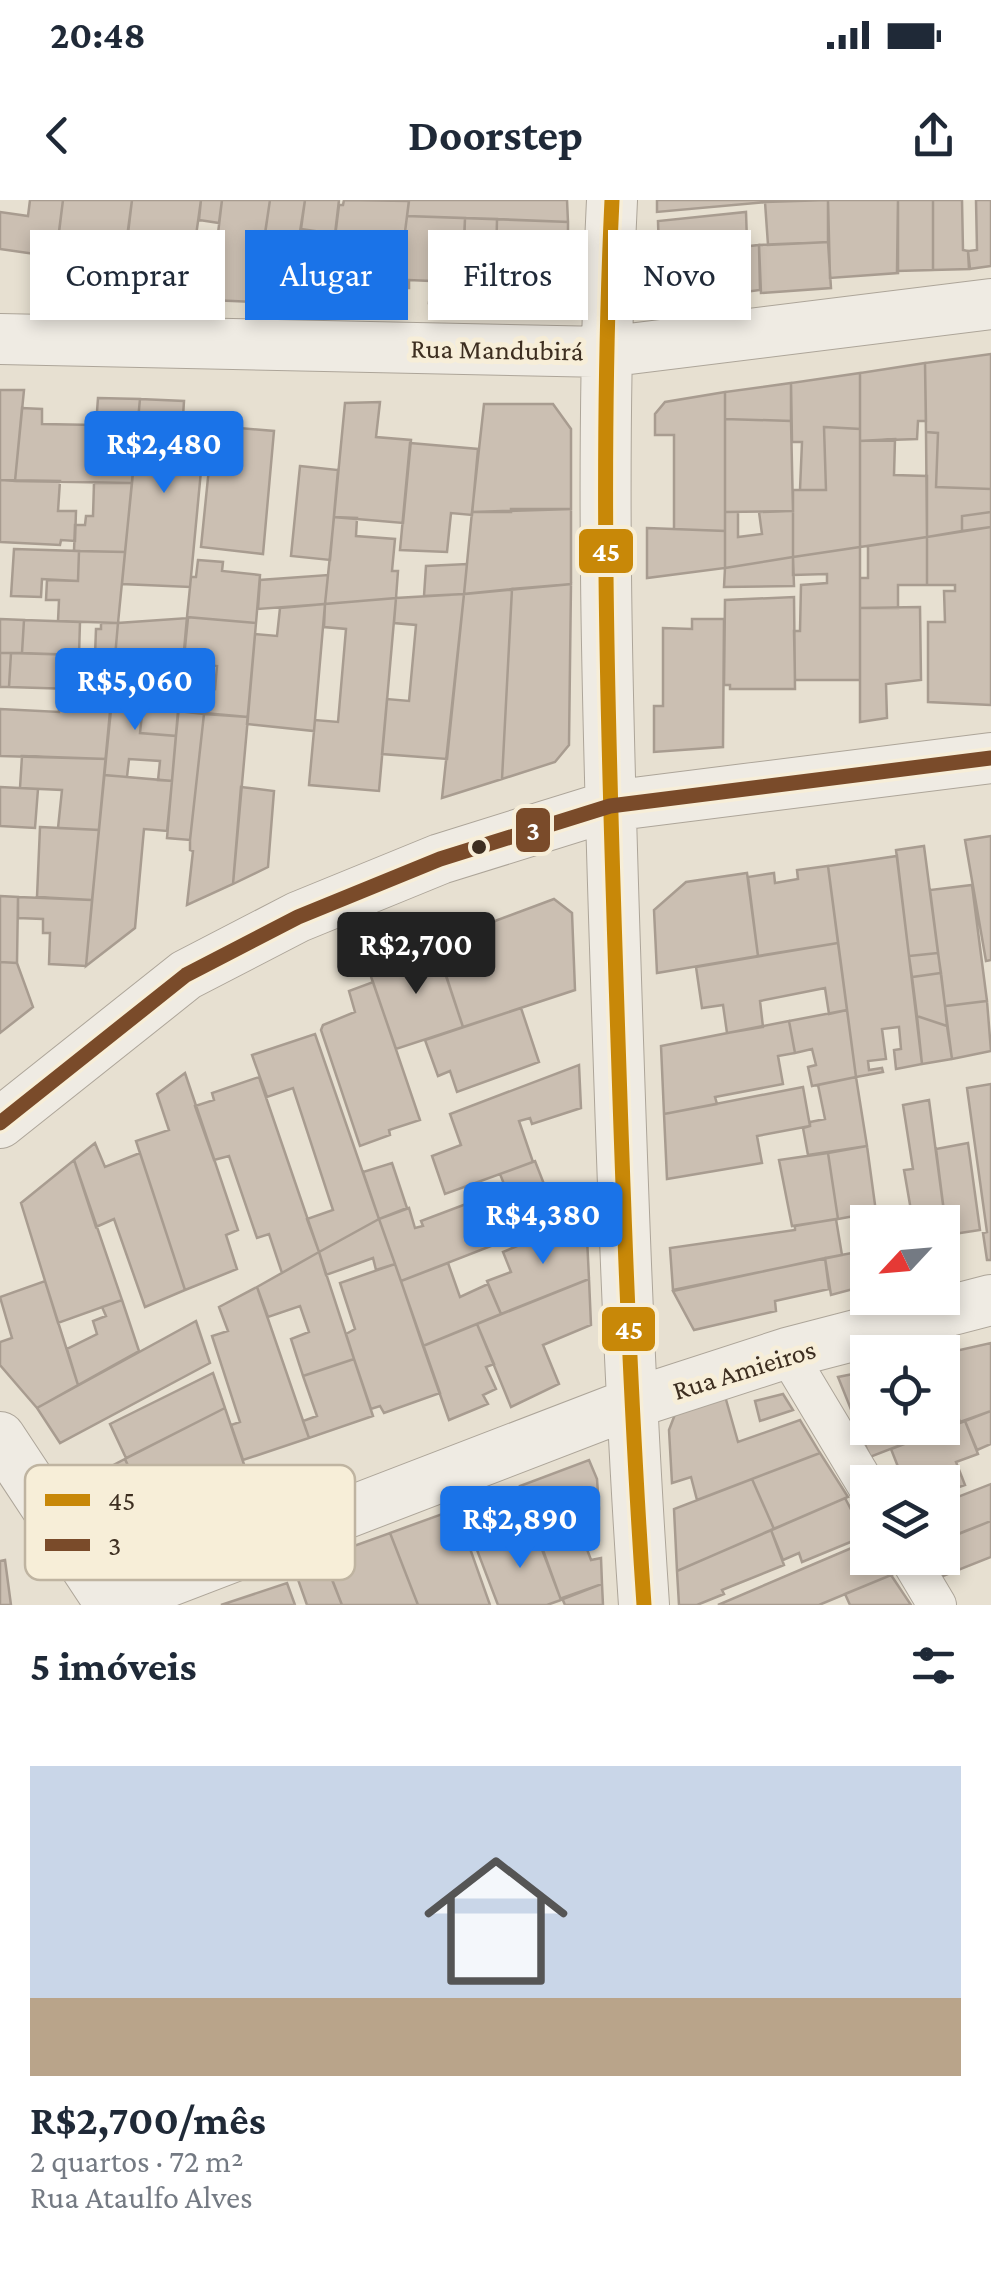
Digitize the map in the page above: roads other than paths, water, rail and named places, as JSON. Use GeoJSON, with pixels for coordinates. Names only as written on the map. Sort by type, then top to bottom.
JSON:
{"type":"FeatureCollection","features":[{"type":"Feature","properties":{"kind":"street"},"geometry":{"type":"LineString","coordinates":[[612,200],[604,352],[610,806],[630,1404],[644,1605]]}},
{"type":"Feature","properties":{"kind":"street","name":"Rua Mandubirá"},"geometry":{"type":"LineString","coordinates":[[0,339],[604,352],[991,304]]}},
{"type":"Feature","properties":{"kind":"street"},"geometry":{"type":"LineString","coordinates":[[0,1123],[186,974],[298,917],[440,859],[610,806],[991,758]]}},
{"type":"Feature","properties":{"kind":"street","name":"Rua Amieiros"},"geometry":{"type":"LineString","coordinates":[[355,1510],[630,1404],[787,1353],[991,1300]]}},
{"type":"Feature","properties":{"kind":"street"},"geometry":{"type":"LineString","coordinates":[[787,1353],[854,1465]]}},
{"type":"Feature","properties":{"kind":"street"},"geometry":{"type":"LineString","coordinates":[[0,1436],[25,1474]]}},
{"type":"Feature","properties":{"kind":"street"},"geometry":{"type":"LineString","coordinates":[[919,1575],[937,1605]]}},
{"type":"Feature","properties":{"kind":"street"},"geometry":{"type":"LineString","coordinates":[[95,1580],[111,1604]]}},
{"type":"Feature","properties":{"kind":"street","name":"Rua Amieiros"},"geometry":{"type":"LineString","coordinates":[[111,1604],[173,1580]]}}]}
